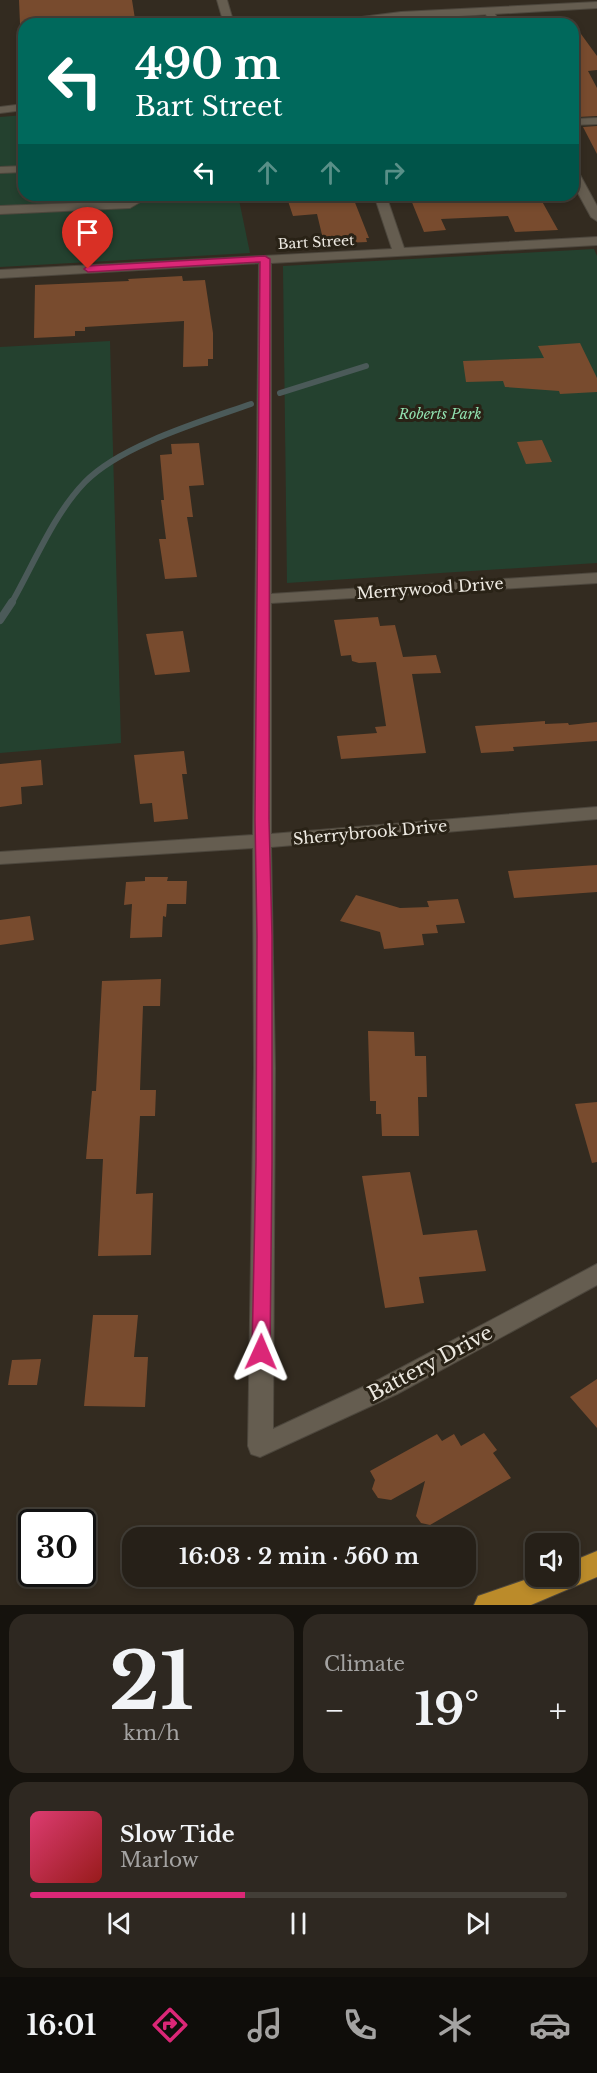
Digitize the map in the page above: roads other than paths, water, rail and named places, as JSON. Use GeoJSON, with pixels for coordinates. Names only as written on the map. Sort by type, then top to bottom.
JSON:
{"type":"FeatureCollection","features":[{"type":"Feature","properties":{"kind":"main road"},"geometry":{"type":"LineString","coordinates":[[579,1571],[597,1564]]}},
{"type":"Feature","properties":{"kind":"main road"},"geometry":{"type":"LineString","coordinates":[[487,1605],[542,1587]]}},
{"type":"Feature","properties":{"kind":"street"},"geometry":{"type":"LineString","coordinates":[[222,0],[227,18]]}},
{"type":"Feature","properties":{"kind":"street"},"geometry":{"type":"LineString","coordinates":[[483,0],[493,18]]}},
{"type":"Feature","properties":{"kind":"street"},"geometry":{"type":"LineString","coordinates":[[377,18],[597,5]]}},
{"type":"Feature","properties":{"kind":"street"},"geometry":{"type":"LineString","coordinates":[[0,110],[18,108]]}},
{"type":"Feature","properties":{"kind":"street"},"geometry":{"type":"LineString","coordinates":[[579,122],[597,121]]}},
{"type":"Feature","properties":{"kind":"street"},"geometry":{"type":"LineString","coordinates":[[0,170],[18,169]]}},
{"type":"Feature","properties":{"kind":"street"},"geometry":{"type":"LineString","coordinates":[[579,184],[597,217]]}},
{"type":"Feature","properties":{"kind":"street"},"geometry":{"type":"LineString","coordinates":[[0,210],[130,204],[137,201]]}},
{"type":"Feature","properties":{"kind":"street"},"geometry":{"type":"LineString","coordinates":[[382,201],[399,252]]}},
{"type":"Feature","properties":{"kind":"street","name":"Bart Street"},"geometry":{"type":"LineString","coordinates":[[0,274],[597,241]]}},
{"type":"Feature","properties":{"kind":"street"},"geometry":{"type":"LineString","coordinates":[[262,841],[265,259]]}},
{"type":"Feature","properties":{"kind":"street","name":"Merrywood Drive"},"geometry":{"type":"LineString","coordinates":[[263,599],[597,578]]}},
{"type":"Feature","properties":{"kind":"street","name":"Sherrybrook Drive"},"geometry":{"type":"LineString","coordinates":[[0,858],[262,841],[597,813]]}},
{"type":"Feature","properties":{"kind":"street","name":"Battery Drive"},"geometry":{"type":"LineString","coordinates":[[262,841],[265,936],[260,1446],[302,1429],[414,1372],[597,1274]]}},
{"type":"Feature","properties":{"kind":"waterway"},"geometry":{"type":"LineString","coordinates":[[280,393],[366,366]]}},
{"type":"Feature","properties":{"kind":"waterway"},"geometry":{"type":"LineString","coordinates":[[11,604],[63,509],[85,482],[100,469],[141,446],[187,426],[251,404]]}},
{"type":"Feature","properties":{"kind":"waterway"},"geometry":{"type":"LineString","coordinates":[[0,620],[12,602]]}},
{"type":"Feature","properties":{"kind":"park label","name":"Roberts Park"},"geometry":{"type":"Point","coordinates":[440,414]}}]}
